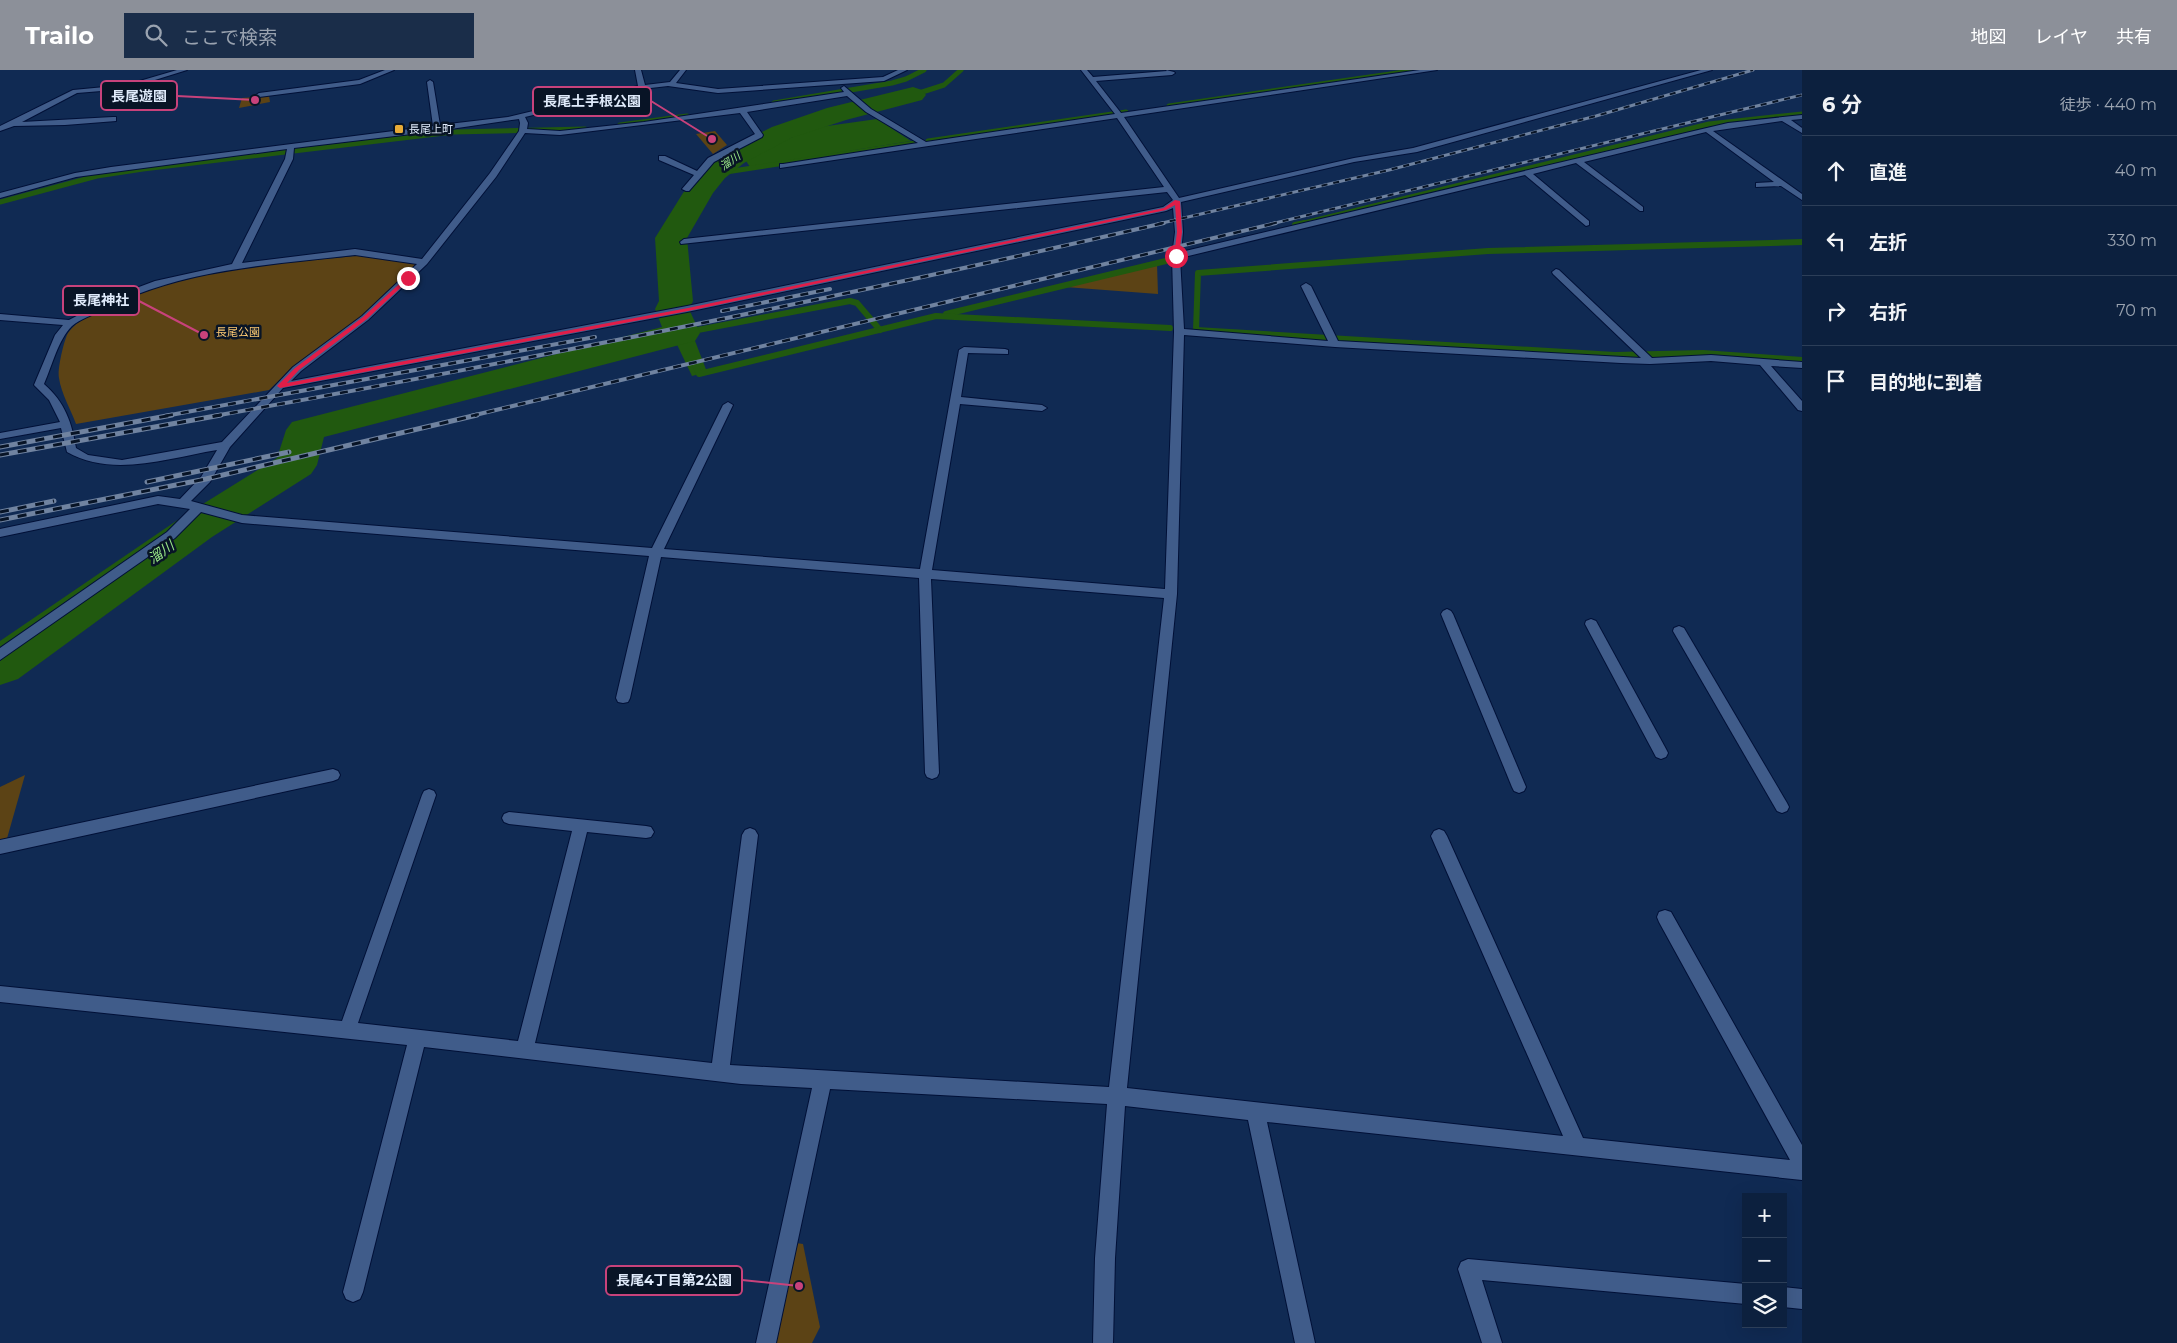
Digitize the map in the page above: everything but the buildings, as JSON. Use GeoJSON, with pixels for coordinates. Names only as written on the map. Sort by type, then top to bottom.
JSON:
{"type":"FeatureCollection","features":[{"type":"Feature","properties":{"kind":"street"},"geometry":{"type":"LineString","coordinates":[[0,129],[75,91],[126,87],[184,70]]}},
{"type":"Feature","properties":{"kind":"street"},"geometry":{"type":"LineString","coordinates":[[259,95],[360,82],[391,70]]}},
{"type":"Feature","properties":{"kind":"street"},"geometry":{"type":"LineString","coordinates":[[638,70],[642,86]]}},
{"type":"Feature","properties":{"kind":"street"},"geometry":{"type":"LineString","coordinates":[[671,85],[683,70]]}},
{"type":"Feature","properties":{"kind":"street"},"geometry":{"type":"LineString","coordinates":[[523,129],[560,133],[742,111],[845,90],[884,79],[904,70]]}},
{"type":"Feature","properties":{"kind":"street"},"geometry":{"type":"LineString","coordinates":[[1084,70],[1118,114],[1177,201],[1179,232],[1176,256],[1179,332],[1171,594],[1117,1096],[1104,1258],[1102,1343]]}},
{"type":"Feature","properties":{"kind":"street"},"geometry":{"type":"LineString","coordinates":[[1091,79],[1172,73],[1169,70]]}},
{"type":"Feature","properties":{"kind":"street"},"geometry":{"type":"LineString","coordinates":[[783,166],[1118,114],[1434,70]]}},
{"type":"Feature","properties":{"kind":"street"},"geometry":{"type":"LineString","coordinates":[[280,386],[664,314],[1166,209],[1177,201],[1354,160],[1414,150],[1709,70]]}},
{"type":"Feature","properties":{"kind":"street"},"geometry":{"type":"LineString","coordinates":[[430,82],[437,129]]}},
{"type":"Feature","properties":{"kind":"street"},"geometry":{"type":"LineString","coordinates":[[0,196],[75,175],[111,169],[291,150],[522,116],[642,86],[671,85],[718,92],[845,90],[866,108],[924,144]]}},
{"type":"Feature","properties":{"kind":"street"},"geometry":{"type":"LineString","coordinates":[[686,189],[711,160],[759,135],[742,111]]}},
{"type":"Feature","properties":{"kind":"street"},"geometry":{"type":"LineString","coordinates":[[183,503],[206,480],[225,445],[297,369],[365,318],[424,262],[493,175],[523,129],[522,116]]}},
{"type":"Feature","properties":{"kind":"street"},"geometry":{"type":"LineString","coordinates":[[1176,256],[1728,125],[1802,117]]}},
{"type":"Feature","properties":{"kind":"street"},"geometry":{"type":"LineString","coordinates":[[13,124],[65,123],[113,119]]}},
{"type":"Feature","properties":{"kind":"street"},"geometry":{"type":"LineString","coordinates":[[1785,120],[1802,132]]}},
{"type":"Feature","properties":{"kind":"street"},"geometry":{"type":"LineString","coordinates":[[1707,130],[1802,198]]}},
{"type":"Feature","properties":{"kind":"street"},"geometry":{"type":"LineString","coordinates":[[236,266],[291,150]]}},
{"type":"Feature","properties":{"kind":"street"},"geometry":{"type":"LineString","coordinates":[[662,158],[698,174]]}},
{"type":"Feature","properties":{"kind":"street"},"geometry":{"type":"LineString","coordinates":[[1578,161],[1640,209]]}},
{"type":"Feature","properties":{"kind":"street"},"geometry":{"type":"LineString","coordinates":[[1527,173],[1586,223]]}},
{"type":"Feature","properties":{"kind":"street"},"geometry":{"type":"LineString","coordinates":[[1759,185],[1782,184]]}},
{"type":"Feature","properties":{"kind":"street"},"geometry":{"type":"LineString","coordinates":[[684,242],[1169,189]]}},
{"type":"Feature","properties":{"kind":"street"},"geometry":{"type":"LineString","coordinates":[[225,445],[122,463],[85,458],[70,450],[67,424],[54,399],[39,385],[60,335],[70,323],[135,291],[187,276],[236,266],[362,252],[424,262]]}},
{"type":"Feature","properties":{"kind":"street"},"geometry":{"type":"LineString","coordinates":[[1556,272],[1646,357]]}},
{"type":"Feature","properties":{"kind":"street"},"geometry":{"type":"LineString","coordinates":[[1306,286],[1333,340]]}},
{"type":"Feature","properties":{"kind":"street"},"geometry":{"type":"LineString","coordinates":[[0,317],[70,323]]}},
{"type":"Feature","properties":{"kind":"street"},"geometry":{"type":"LineString","coordinates":[[1179,332],[1646,357],[1712,358],[1802,365]]}},
{"type":"Feature","properties":{"kind":"street"},"geometry":{"type":"LineString","coordinates":[[932,774],[926,574],[955,400],[964,350],[1004,352]]}},
{"type":"Feature","properties":{"kind":"street"},"geometry":{"type":"LineString","coordinates":[[1763,362],[1802,408]]}},
{"type":"Feature","properties":{"kind":"street"},"geometry":{"type":"LineString","coordinates":[[955,400],[1042,408]]}},
{"type":"Feature","properties":{"kind":"street"},"geometry":{"type":"LineString","coordinates":[[623,698],[656,552],[728,405]]}},
{"type":"Feature","properties":{"kind":"street"},"geometry":{"type":"LineString","coordinates":[[0,436],[67,424]]}},
{"type":"Feature","properties":{"kind":"street"},"geometry":{"type":"LineString","coordinates":[[0,533],[158,500],[183,503],[224,515],[251,519],[1171,594]]}},
{"type":"Feature","properties":{"kind":"street"},"geometry":{"type":"LineString","coordinates":[[0,655],[171,535],[202,509]]}},
{"type":"Feature","properties":{"kind":"street"},"geometry":{"type":"LineString","coordinates":[[1447,614],[1519,787]]}},
{"type":"Feature","properties":{"kind":"street"},"geometry":{"type":"LineString","coordinates":[[1591,624],[1661,753]]}},
{"type":"Feature","properties":{"kind":"street"},"geometry":{"type":"LineString","coordinates":[[1679,631],[1782,807]]}},
{"type":"Feature","properties":{"kind":"street"},"geometry":{"type":"LineString","coordinates":[[0,847],[333,775]]}},
{"type":"Feature","properties":{"kind":"street"},"geometry":{"type":"LineString","coordinates":[[347,1030],[429,795]]}},
{"type":"Feature","properties":{"kind":"street"},"geometry":{"type":"LineString","coordinates":[[509,818],[646,832]]}},
{"type":"Feature","properties":{"kind":"street"},"geometry":{"type":"LineString","coordinates":[[524,1050],[581,825]]}},
{"type":"Feature","properties":{"kind":"street"},"geometry":{"type":"LineString","coordinates":[[720,1072],[750,834]]}},
{"type":"Feature","properties":{"kind":"street"},"geometry":{"type":"LineString","coordinates":[[1440,836],[1578,1147]]}},
{"type":"Feature","properties":{"kind":"street"},"geometry":{"type":"LineString","coordinates":[[1665,917],[1802,1164]]}},
{"type":"Feature","properties":{"kind":"street"},"geometry":{"type":"LineString","coordinates":[[0,994],[347,1030],[720,1072],[1117,1096],[1802,1171]]}},
{"type":"Feature","properties":{"kind":"street"},"geometry":{"type":"LineString","coordinates":[[353,1292],[418,1038]]}},
{"type":"Feature","properties":{"kind":"street"},"geometry":{"type":"LineString","coordinates":[[766,1343],[824,1079]]}},
{"type":"Feature","properties":{"kind":"street"},"geometry":{"type":"LineString","coordinates":[[1256,1112],[1305,1343]]}},
{"type":"Feature","properties":{"kind":"street"},"geometry":{"type":"LineString","coordinates":[[1492,1343],[1468,1269],[1742,1294]]}},
{"type":"Feature","properties":{"kind":"street"},"geometry":{"type":"LineString","coordinates":[[1787,1297],[1802,1299]]}},
{"type":"Feature","properties":{"kind":"green space"},"geometry":{"type":"Polygon","coordinates":[[[269,96],[270,102],[239,108],[242,98],[269,96]]]}},
{"type":"Feature","properties":{"kind":"green space"},"geometry":{"type":"Polygon","coordinates":[[[715,131],[727,145],[713,154],[696,134],[715,131]]]}},
{"type":"Feature","properties":{"kind":"green space","name":"長尾公園"},"geometry":{"type":"Polygon","coordinates":[[[365,255],[418,263],[362,316],[295,365],[269,390],[76,424],[62,390],[59,369],[68,333],[85,318],[136,293],[199,275],[232,269],[365,255]]]}},
{"type":"Feature","properties":{"kind":"green space"},"geometry":{"type":"Polygon","coordinates":[[[1157,264],[1158,294],[1065,287],[1157,264]]]}},
{"type":"Feature","properties":{"kind":"green space"},"geometry":{"type":"Polygon","coordinates":[[[25,775],[6,842],[0,843],[0,787],[25,775]]]}},
{"type":"Feature","properties":{"kind":"green space"},"geometry":{"type":"Polygon","coordinates":[[[796,1243],[803,1244],[820,1327],[812,1343],[775,1343],[796,1243]]]}},
{"type":"Feature","properties":{"kind":"shaded area"},"geometry":{"type":"Polygon","coordinates":[[[877,119],[911,141],[750,167],[744,158],[813,128],[877,119]]]}},
{"type":"Feature","properties":{"kind":"shaded area"},"geometry":{"type":"Polygon","coordinates":[[[682,307],[707,372],[692,376],[661,311],[682,307]]]}},
{"type":"Feature","properties":{"kind":"waterway"},"geometry":{"type":"LineString","coordinates":[[774,103],[892,83],[906,79],[924,70]]}},
{"type":"Feature","properties":{"kind":"waterway"},"geometry":{"type":"LineString","coordinates":[[913,95],[944,85],[961,70]]}},
{"type":"Feature","properties":{"kind":"waterway"},"geometry":{"type":"LineString","coordinates":[[1169,106],[1418,70]]}},
{"type":"Feature","properties":{"kind":"waterway","name":"溜川"},"geometry":{"type":"LineString","coordinates":[[0,666],[197,527],[296,465],[306,430],[682,333],[672,309],[676,301],[671,238],[673,232],[709,178],[733,157],[781,133],[836,114],[913,95]]}},
{"type":"Feature","properties":{"kind":"waterway"},"geometry":{"type":"LineString","coordinates":[[928,141],[1126,112]]}},
{"type":"Feature","properties":{"kind":"waterway"},"geometry":{"type":"LineString","coordinates":[[1300,224],[1709,124],[1802,114]]}},
{"type":"Feature","properties":{"kind":"waterway"},"geometry":{"type":"LineString","coordinates":[[620,125],[687,116]]}},
{"type":"Feature","properties":{"kind":"waterway"},"geometry":{"type":"LineString","coordinates":[[0,202],[97,176],[143,169],[453,132],[585,129]]}},
{"type":"Feature","properties":{"kind":"waterway","name":"溜川"},"geometry":{"type":"LineString","coordinates":[[713,174],[915,143]]}},
{"type":"Feature","properties":{"kind":"waterway"},"geometry":{"type":"LineString","coordinates":[[1300,224],[1305,223]]}},
{"type":"Feature","properties":{"kind":"waterway"},"geometry":{"type":"LineString","coordinates":[[1295,225],[1300,224]]}},
{"type":"Feature","properties":{"kind":"waterway"},"geometry":{"type":"LineString","coordinates":[[1802,242],[1488,251],[1198,273],[1196,330],[1615,355],[1703,353],[1802,360]]}},
{"type":"Feature","properties":{"kind":"waterway"},"geometry":{"type":"LineString","coordinates":[[946,314],[1170,260]]}},
{"type":"Feature","properties":{"kind":"waterway"},"geometry":{"type":"LineString","coordinates":[[684,337],[682,333],[850,301],[857,303],[880,330]]}},
{"type":"Feature","properties":{"kind":"waterway"},"geometry":{"type":"LineString","coordinates":[[880,330],[936,316],[1170,328]]}},
{"type":"Feature","properties":{"kind":"waterway"},"geometry":{"type":"LineString","coordinates":[[695,365],[699,374],[880,330]]}},
{"type":"Feature","properties":{"kind":"railway"},"geometry":{"type":"LineString","coordinates":[[1158,224],[1389,170],[1596,116],[1753,70]]}},
{"type":"Feature","properties":{"kind":"railway"},"geometry":{"type":"LineString","coordinates":[[1271,224],[1802,95]]}},
{"type":"Feature","properties":{"kind":"railway"},"geometry":{"type":"LineString","coordinates":[[214,416],[690,326],[1164,223]]}},
{"type":"Feature","properties":{"kind":"railway"},"geometry":{"type":"LineString","coordinates":[[471,416],[1276,223]]}},
{"type":"Feature","properties":{"kind":"railway"},"geometry":{"type":"LineString","coordinates":[[722,311],[830,289]]}},
{"type":"Feature","properties":{"kind":"railway"},"geometry":{"type":"LineString","coordinates":[[165,416],[595,337]]}},
{"type":"Feature","properties":{"kind":"railway"},"geometry":{"type":"LineString","coordinates":[[0,447],[172,415]]}},
{"type":"Feature","properties":{"kind":"railway"},"geometry":{"type":"LineString","coordinates":[[0,455],[221,415]]}},
{"type":"Feature","properties":{"kind":"railway"},"geometry":{"type":"LineString","coordinates":[[0,520],[206,479],[477,415]]}},
{"type":"Feature","properties":{"kind":"railway"},"geometry":{"type":"LineString","coordinates":[[147,482],[289,452]]}},
{"type":"Feature","properties":{"kind":"railway"},"geometry":{"type":"LineString","coordinates":[[0,512],[54,501]]}},
{"type":"Feature","properties":{"kind":"place","name":"長尾遊園"},"geometry":{"type":"Point","coordinates":[255,100]}},
{"type":"Feature","properties":{"kind":"place","name":"長尾上町"},"geometry":{"type":"Point","coordinates":[399,129]}},
{"type":"Feature","properties":{"kind":"place","name":"長尾土手根公園"},"geometry":{"type":"Point","coordinates":[712,139]}},
{"type":"Feature","properties":{"kind":"place","name":"長尾神社"},"geometry":{"type":"Point","coordinates":[204,335]}},
{"type":"Feature","properties":{"kind":"place","name":"長尾4丁目第2公園"},"geometry":{"type":"Point","coordinates":[799,1286]}},
{"type":"Feature","properties":{"kind":"route"},"geometry":{"type":"LineString","coordinates":[[408,278],[365,318],[297,369],[280,386],[688,309],[967,252],[1079,226],[1166,209],[1177,201],[1179,232],[1176,256]]}}]}
